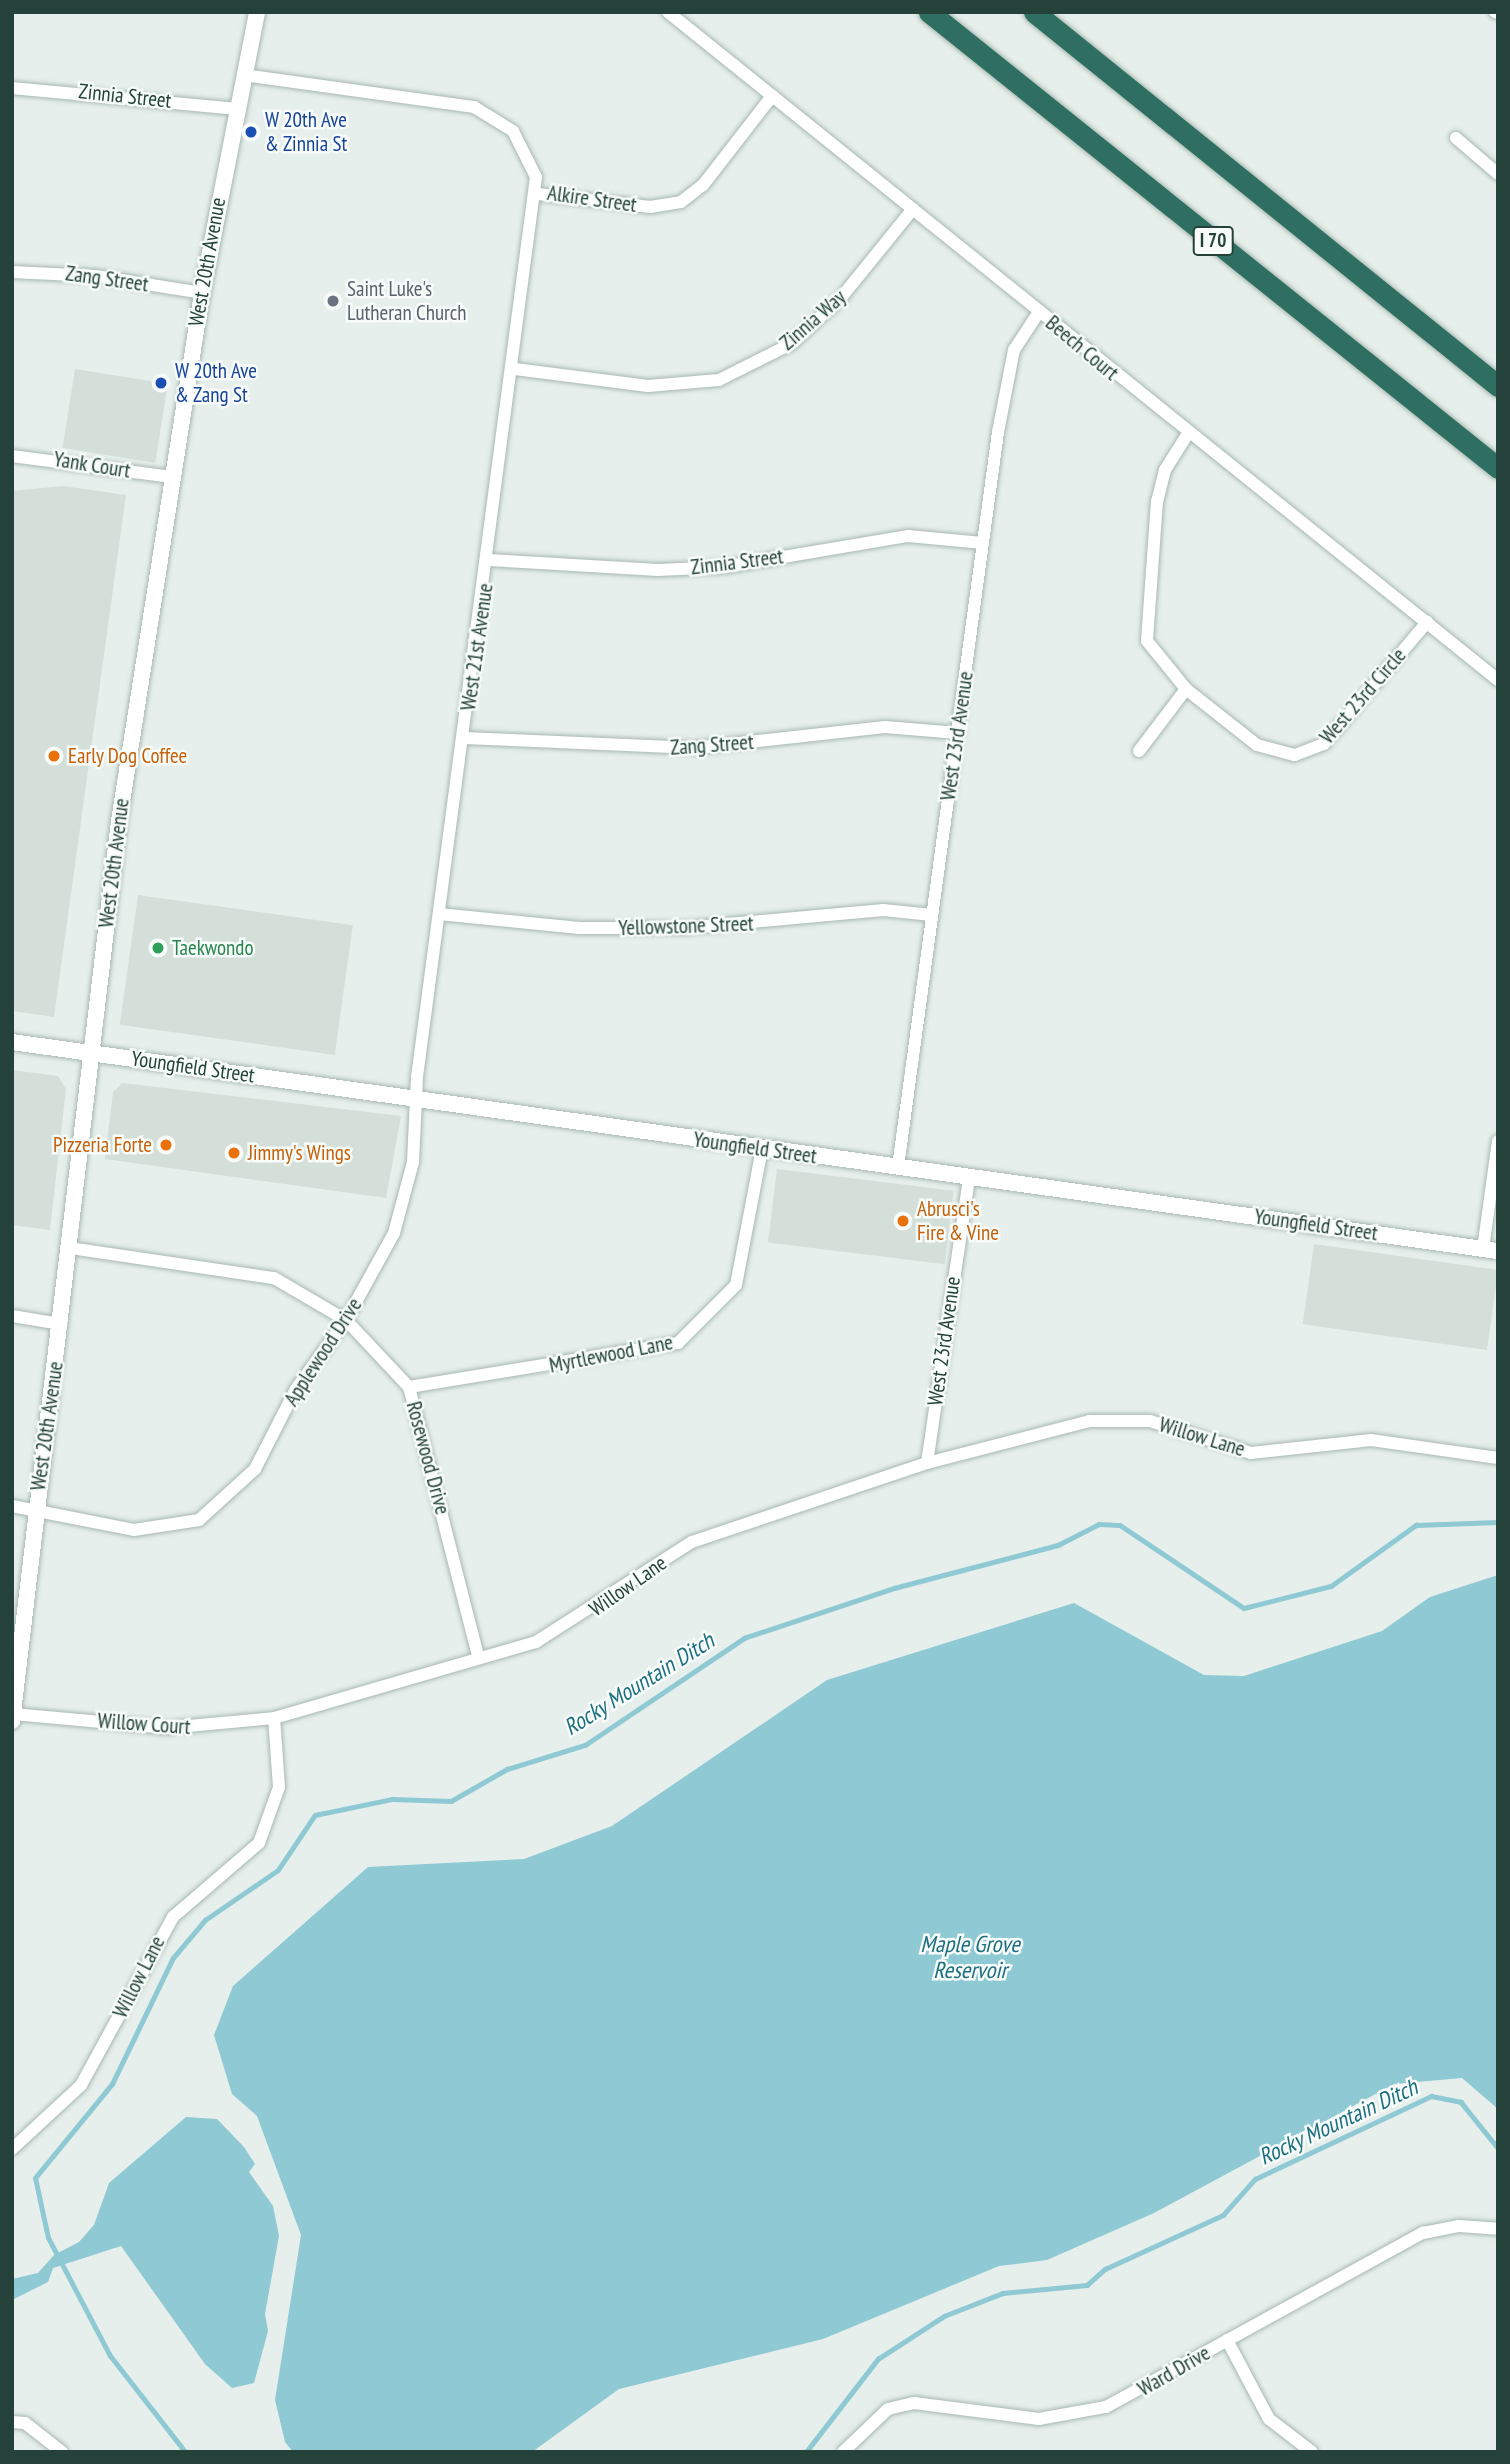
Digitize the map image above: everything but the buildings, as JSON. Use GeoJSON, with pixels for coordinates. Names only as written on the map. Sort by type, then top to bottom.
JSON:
{"type":"FeatureCollection","features":[{"type":"Feature","properties":{"kind":"highway","name":"I 70"},"geometry":{"type":"LineString","coordinates":[[929,12],[1498,468]]}},
{"type":"Feature","properties":{"kind":"highway"},"geometry":{"type":"LineString","coordinates":[[1034,12],[1498,386]]}},
{"type":"Feature","properties":{"kind":"street","name":"West 20th Avenue"},"geometry":{"type":"LineString","coordinates":[[12,1721],[91,1053],[172,477],[202,293],[257,12]]}},
{"type":"Feature","properties":{"kind":"street","name":"Beech Court"},"geometry":{"type":"LineString","coordinates":[[668,12],[1187,435],[1498,680]]}},
{"type":"Feature","properties":{"kind":"street","name":"Alkire Street"},"geometry":{"type":"LineString","coordinates":[[244,75],[474,107],[503,122],[524,146],[538,194],[650,207],[681,202],[703,185],[772,96]]}},
{"type":"Feature","properties":{"kind":"street","name":"Zinnia Street"},"geometry":{"type":"LineString","coordinates":[[12,88],[237,109]]}},
{"type":"Feature","properties":{"kind":"street"},"geometry":{"type":"LineString","coordinates":[[1456,138],[1498,174]]}},
{"type":"Feature","properties":{"kind":"street","name":"West 21st Avenue"},"geometry":{"type":"LineString","coordinates":[[415,1100],[538,194]]}},
{"type":"Feature","properties":{"kind":"street","name":"Zinnia Way"},"geometry":{"type":"LineString","coordinates":[[515,369],[648,386],[719,380],[791,344],[840,299],[913,209]]}},
{"type":"Feature","properties":{"kind":"street","name":"Zang Street"},"geometry":{"type":"LineString","coordinates":[[12,272],[83,275],[202,293]]}},
{"type":"Feature","properties":{"kind":"street","name":"West 23rd Avenue"},"geometry":{"type":"LineString","coordinates":[[898,1167],[1008,374],[1039,312]]}},
{"type":"Feature","properties":{"kind":"street","name":"West 23rd Circle"},"geometry":{"type":"LineString","coordinates":[[1187,435],[1165,470],[1157,501],[1146,623],[1155,658],[1186,689],[1257,745],[1296,755],[1313,750],[1427,622]]}},
{"type":"Feature","properties":{"kind":"street","name":"Yank Court"},"geometry":{"type":"LineString","coordinates":[[12,456],[172,477]]}},
{"type":"Feature","properties":{"kind":"street","name":"Zinnia Street"},"geometry":{"type":"LineString","coordinates":[[489,560],[658,570],[724,567],[908,536],[983,543]]}},
{"type":"Feature","properties":{"kind":"street"},"geometry":{"type":"LineString","coordinates":[[1139,751],[1186,689]]}},
{"type":"Feature","properties":{"kind":"street","name":"Zang Street"},"geometry":{"type":"LineString","coordinates":[[465,738],[695,748],[885,727],[958,733]]}},
{"type":"Feature","properties":{"kind":"street","name":"Yellowstone Street"},"geometry":{"type":"LineString","coordinates":[[439,914],[579,928],[698,927],[883,910],[932,915]]}},
{"type":"Feature","properties":{"kind":"street","name":"Youngfield Street"},"geometry":{"type":"LineString","coordinates":[[12,1042],[1490,1250]]}},
{"type":"Feature","properties":{"kind":"street","name":"Applewood Drive"},"geometry":{"type":"LineString","coordinates":[[12,1506],[134,1530],[199,1520],[255,1469],[296,1389],[346,1320],[394,1233],[413,1162],[415,1100]]}},
{"type":"Feature","properties":{"kind":"street"},"geometry":{"type":"LineString","coordinates":[[1490,1250],[1498,1140]]}},
{"type":"Feature","properties":{"kind":"street","name":"Myrtlewood Lane"},"geometry":{"type":"LineString","coordinates":[[409,1387],[678,1343],[736,1285],[762,1149]]}},
{"type":"Feature","properties":{"kind":"street","name":"West 23rd Avenue"},"geometry":{"type":"LineString","coordinates":[[927,1463],[968,1177]]}},
{"type":"Feature","properties":{"kind":"street","name":"Rosewood Drive"},"geometry":{"type":"LineString","coordinates":[[69,1248],[274,1278],[346,1320],[409,1387],[478,1656]]}},
{"type":"Feature","properties":{"kind":"street"},"geometry":{"type":"LineString","coordinates":[[12,1316],[61,1324]]}},
{"type":"Feature","properties":{"kind":"street","name":"Willow Lane"},"geometry":{"type":"LineString","coordinates":[[12,2149],[80,2085],[173,1917],[259,1843],[279,1787],[274,1718],[548,1636],[692,1542],[927,1463],[1116,1418],[1167,1425],[1251,1453],[1371,1440],[1498,1458]]}},
{"type":"Feature","properties":{"kind":"street","name":"Willow Court"},"geometry":{"type":"LineString","coordinates":[[13,1714],[167,1728],[274,1718]]}},
{"type":"Feature","properties":{"kind":"street","name":"Ward Drive"},"geometry":{"type":"LineString","coordinates":[[843,2452],[888,2409],[914,2403],[1039,2419],[1074,2416],[1157,2384],[1227,2340],[1423,2233],[1459,2226],[1498,2229]]}},
{"type":"Feature","properties":{"kind":"street"},"geometry":{"type":"LineString","coordinates":[[1227,2340],[1269,2419],[1312,2452]]}},
{"type":"Feature","properties":{"kind":"street"},"geometry":{"type":"LineString","coordinates":[[12,2421],[25,2423],[62,2452]]}},
{"type":"Feature","properties":{"kind":"shaded area"},"geometry":{"type":"Polygon","coordinates":[[[75,369],[168,384],[155,463],[62,448],[75,369]]]}},
{"type":"Feature","properties":{"kind":"shaded area"},"geometry":{"type":"Polygon","coordinates":[[[63,486],[126,495],[54,1017],[12,1011],[12,491],[63,486]]]}},
{"type":"Feature","properties":{"kind":"shaded area"},"geometry":{"type":"Polygon","coordinates":[[[138,895],[353,925],[335,1055],[120,1025],[138,895]]]}},
{"type":"Feature","properties":{"kind":"shaded area"},"geometry":{"type":"Polygon","coordinates":[[[12,1070],[58,1076],[66,1089],[50,1230],[12,1225],[12,1070]]]}},
{"type":"Feature","properties":{"kind":"shaded area"},"geometry":{"type":"Polygon","coordinates":[[[122,1083],[401,1116],[386,1198],[105,1159],[113,1092],[122,1083]]]}},
{"type":"Feature","properties":{"kind":"shaded area"},"geometry":{"type":"Polygon","coordinates":[[[777,1169],[954,1191],[945,1264],[768,1242],[777,1169]]]}},
{"type":"Feature","properties":{"kind":"shaded area"},"geometry":{"type":"Polygon","coordinates":[[[1314,1244],[1498,1270],[1487,1350],[1303,1324],[1314,1244]]]}},
{"type":"Feature","properties":{"kind":"water","name":"Maple Grove Reservoir"},"geometry":{"type":"Polygon","coordinates":[[[1498,1575],[1498,2109],[1462,2078],[1394,2084],[1154,2213],[1047,2260],[999,2266],[823,2339],[619,2389],[532,2452],[293,2452],[285,2442],[275,2400],[301,2235],[257,2116],[232,2094],[214,2035],[233,1986],[368,1867],[524,1859],[612,1826],[827,1680],[1074,1603],[1204,1675],[1244,1676],[1382,1631],[1430,1597],[1498,1575]]]}},
{"type":"Feature","properties":{"kind":"water"},"geometry":{"type":"Polygon","coordinates":[[[186,2117],[217,2119],[244,2147],[255,2164],[249,2172],[273,2206],[279,2236],[265,2314],[268,2331],[254,2383],[232,2388],[205,2364],[121,2246],[53,2268],[48,2282],[12,2300],[12,2279],[38,2273],[54,2255],[79,2242],[94,2225],[109,2183],[186,2117]]]}},
{"type":"Feature","properties":{"kind":"waterway","name":"Rocky Mountain Ditch"},"geometry":{"type":"LineString","coordinates":[[185,2452],[110,2356],[48,2238],[35,2178],[112,2084],[173,1958],[205,1920],[278,1870],[315,1815],[392,1799],[451,1801],[507,1769],[585,1745],[744,1638],[894,1588],[1058,1545],[1099,1524],[1120,1525],[1244,1608],[1331,1586],[1416,1525],[1498,1522]]}},
{"type":"Feature","properties":{"kind":"waterway","name":"Rocky Mountain Ditch"},"geometry":{"type":"LineString","coordinates":[[806,2452],[878,2359],[944,2316],[1003,2293],[1087,2285],[1105,2269],[1223,2215],[1255,2179],[1431,2096],[1461,2102],[1498,2148]]}},
{"type":"Feature","properties":{"kind":"place","name":"W 20th Ave & Zinnia St"},"geometry":{"type":"Point","coordinates":[251,132]}},
{"type":"Feature","properties":{"kind":"place","name":"Saint Luke's Lutheran Church"},"geometry":{"type":"Point","coordinates":[333,301]}},
{"type":"Feature","properties":{"kind":"place","name":"W 20th Ave & Zang St"},"geometry":{"type":"Point","coordinates":[161,383]}},
{"type":"Feature","properties":{"kind":"place","name":"Early Dog Coffee"},"geometry":{"type":"Point","coordinates":[54,756]}},
{"type":"Feature","properties":{"kind":"place","name":"Taekwondo"},"geometry":{"type":"Point","coordinates":[158,948]}},
{"type":"Feature","properties":{"kind":"place","name":"Pizzeria Forte"},"geometry":{"type":"Point","coordinates":[166,1145]}},
{"type":"Feature","properties":{"kind":"place","name":"Jimmy's Wings"},"geometry":{"type":"Point","coordinates":[234,1153]}},
{"type":"Feature","properties":{"kind":"place","name":"Abrusci's Fire & Vine"},"geometry":{"type":"Point","coordinates":[903,1221]}}]}
